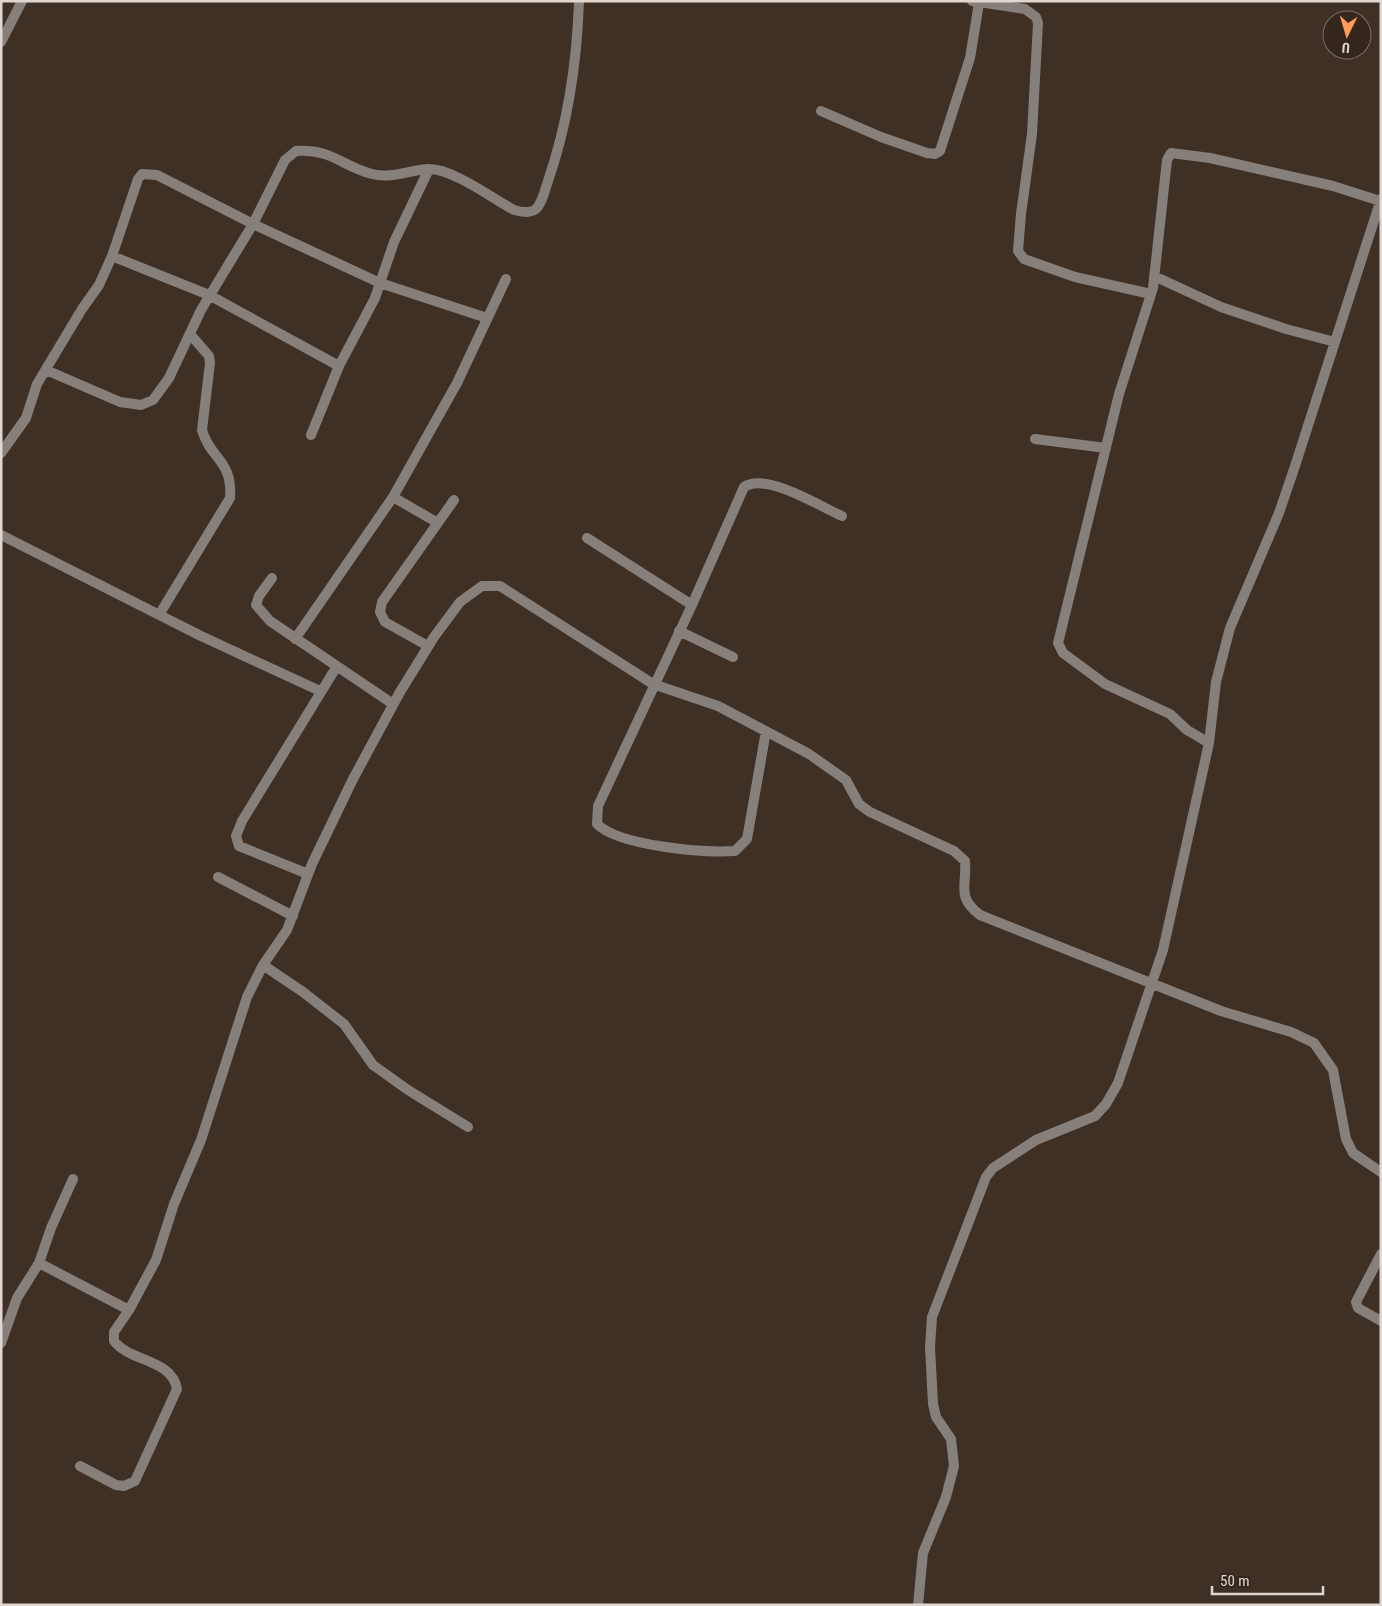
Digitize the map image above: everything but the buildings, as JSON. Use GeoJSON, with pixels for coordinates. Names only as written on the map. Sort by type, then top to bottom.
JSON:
{"type":"FeatureCollection","features":[{"type":"Feature","properties":{"kind":"street"},"geometry":{"type":"LineString","coordinates":[[1,42],[22,1]]}},
{"type":"Feature","properties":{"kind":"street"},"geometry":{"type":"LineString","coordinates":[[46,370],[120,402],[141,405],[153,400],[169,378],[209,296],[253,224],[285,160],[296,151],[325,153],[371,174],[385,176],[429,169],[443,172],[514,210],[526,213],[536,209],[543,198],[561,143],[573,78],[579,1]]}},
{"type":"Feature","properties":{"kind":"street"},"geometry":{"type":"LineString","coordinates":[[821,111],[881,138],[935,154],[940,151],[970,58],[975,2],[1025,9],[1036,17],[1038,23],[1032,134],[1018,252],[1024,259],[1075,277],[1151,294]]}},
{"type":"Feature","properties":{"kind":"street"},"geometry":{"type":"LineString","coordinates":[[918,1605],[923,1553],[946,1496],[954,1466],[951,1439],[936,1417],[933,1404],[930,1347],[932,1317],[986,1177],[993,1168],[1036,1140],[1095,1116],[1106,1104],[1118,1083],[1163,950],[1209,743],[1216,682],[1230,628],[1279,513],[1380,200],[1333,186],[1210,158],[1171,152],[1167,160],[1151,294],[1119,394],[1060,634],[1059,648],[1105,684],[1170,714],[1187,730],[1209,743]]}},
{"type":"Feature","properties":{"kind":"street"},"geometry":{"type":"LineString","coordinates":[[311,435],[339,366],[376,298],[394,242],[429,169]]}},
{"type":"Feature","properties":{"kind":"street"},"geometry":{"type":"LineString","coordinates":[[1,453],[26,418],[37,384],[99,285],[112,256],[134,188],[142,174],[157,175],[253,224],[380,283],[487,318]]}},
{"type":"Feature","properties":{"kind":"street"},"geometry":{"type":"LineString","coordinates":[[112,256],[209,296],[339,366]]}},
{"type":"Feature","properties":{"kind":"street"},"geometry":{"type":"LineString","coordinates":[[1154,276],[1221,307],[1286,329],[1335,342]]}},
{"type":"Feature","properties":{"kind":"street"},"geometry":{"type":"LineString","coordinates":[[295,639],[394,496],[457,383],[506,279]]}},
{"type":"Feature","properties":{"kind":"street"},"geometry":{"type":"LineString","coordinates":[[159,615],[230,498],[231,482],[226,466],[204,437],[202,430],[211,374],[209,356],[190,334]]}},
{"type":"Feature","properties":{"kind":"street"},"geometry":{"type":"LineString","coordinates":[[1035,439],[1106,448]]}},
{"type":"Feature","properties":{"kind":"street"},"geometry":{"type":"LineString","coordinates":[[766,731],[747,838],[735,851],[686,849],[646,843],[604,830],[597,824],[598,806],[653,684],[692,605],[744,486],[750,483],[770,483],[842,516]]}},
{"type":"Feature","properties":{"kind":"street"},"geometry":{"type":"LineString","coordinates":[[394,496],[438,523]]}},
{"type":"Feature","properties":{"kind":"street"},"geometry":{"type":"LineString","coordinates":[[428,646],[384,622],[380,612],[382,602],[454,500]]}},
{"type":"Feature","properties":{"kind":"street"},"geometry":{"type":"LineString","coordinates":[[1,535],[159,615],[320,691]]}},
{"type":"Feature","properties":{"kind":"street"},"geometry":{"type":"LineString","coordinates":[[587,538],[692,605]]}},
{"type":"Feature","properties":{"kind":"street"},"geometry":{"type":"LineString","coordinates":[[272,578],[259,596],[257,607],[270,621],[393,704]]}},
{"type":"Feature","properties":{"kind":"street"},"geometry":{"type":"LineString","coordinates":[[80,1466],[116,1486],[124,1486],[135,1481],[177,1389],[175,1380],[167,1371],[114,1340],[114,1332],[129,1310],[156,1260],[174,1204],[201,1140],[247,997],[263,965],[287,930],[308,874],[353,779],[393,704],[428,646],[460,602],[482,586],[500,586],[653,684],[718,706],[809,754],[846,780],[859,804],[870,812],[954,851],[965,861],[963,890],[966,903],[980,915],[1220,1012],[1291,1032],[1314,1043],[1333,1070],[1346,1139],[1353,1153],[1381,1172]]}},
{"type":"Feature","properties":{"kind":"street"},"geometry":{"type":"LineString","coordinates":[[680,631],[733,657]]}},
{"type":"Feature","properties":{"kind":"street"},"geometry":{"type":"LineString","coordinates":[[308,874],[239,846],[236,836],[242,821],[337,666]]}},
{"type":"Feature","properties":{"kind":"street"},"geometry":{"type":"LineString","coordinates":[[218,878],[293,916]]}},
{"type":"Feature","properties":{"kind":"street"},"geometry":{"type":"LineString","coordinates":[[263,965],[303,992],[344,1024],[373,1065],[408,1090],[468,1127]]}},
{"type":"Feature","properties":{"kind":"street"},"geometry":{"type":"LineString","coordinates":[[1,1343],[17,1298],[39,1263],[51,1228],[73,1179]]}},
{"type":"Feature","properties":{"kind":"street"},"geometry":{"type":"LineString","coordinates":[[1381,1254],[1356,1302],[1358,1308],[1381,1321]]}},
{"type":"Feature","properties":{"kind":"street"},"geometry":{"type":"LineString","coordinates":[[39,1263],[129,1310]]}}]}
